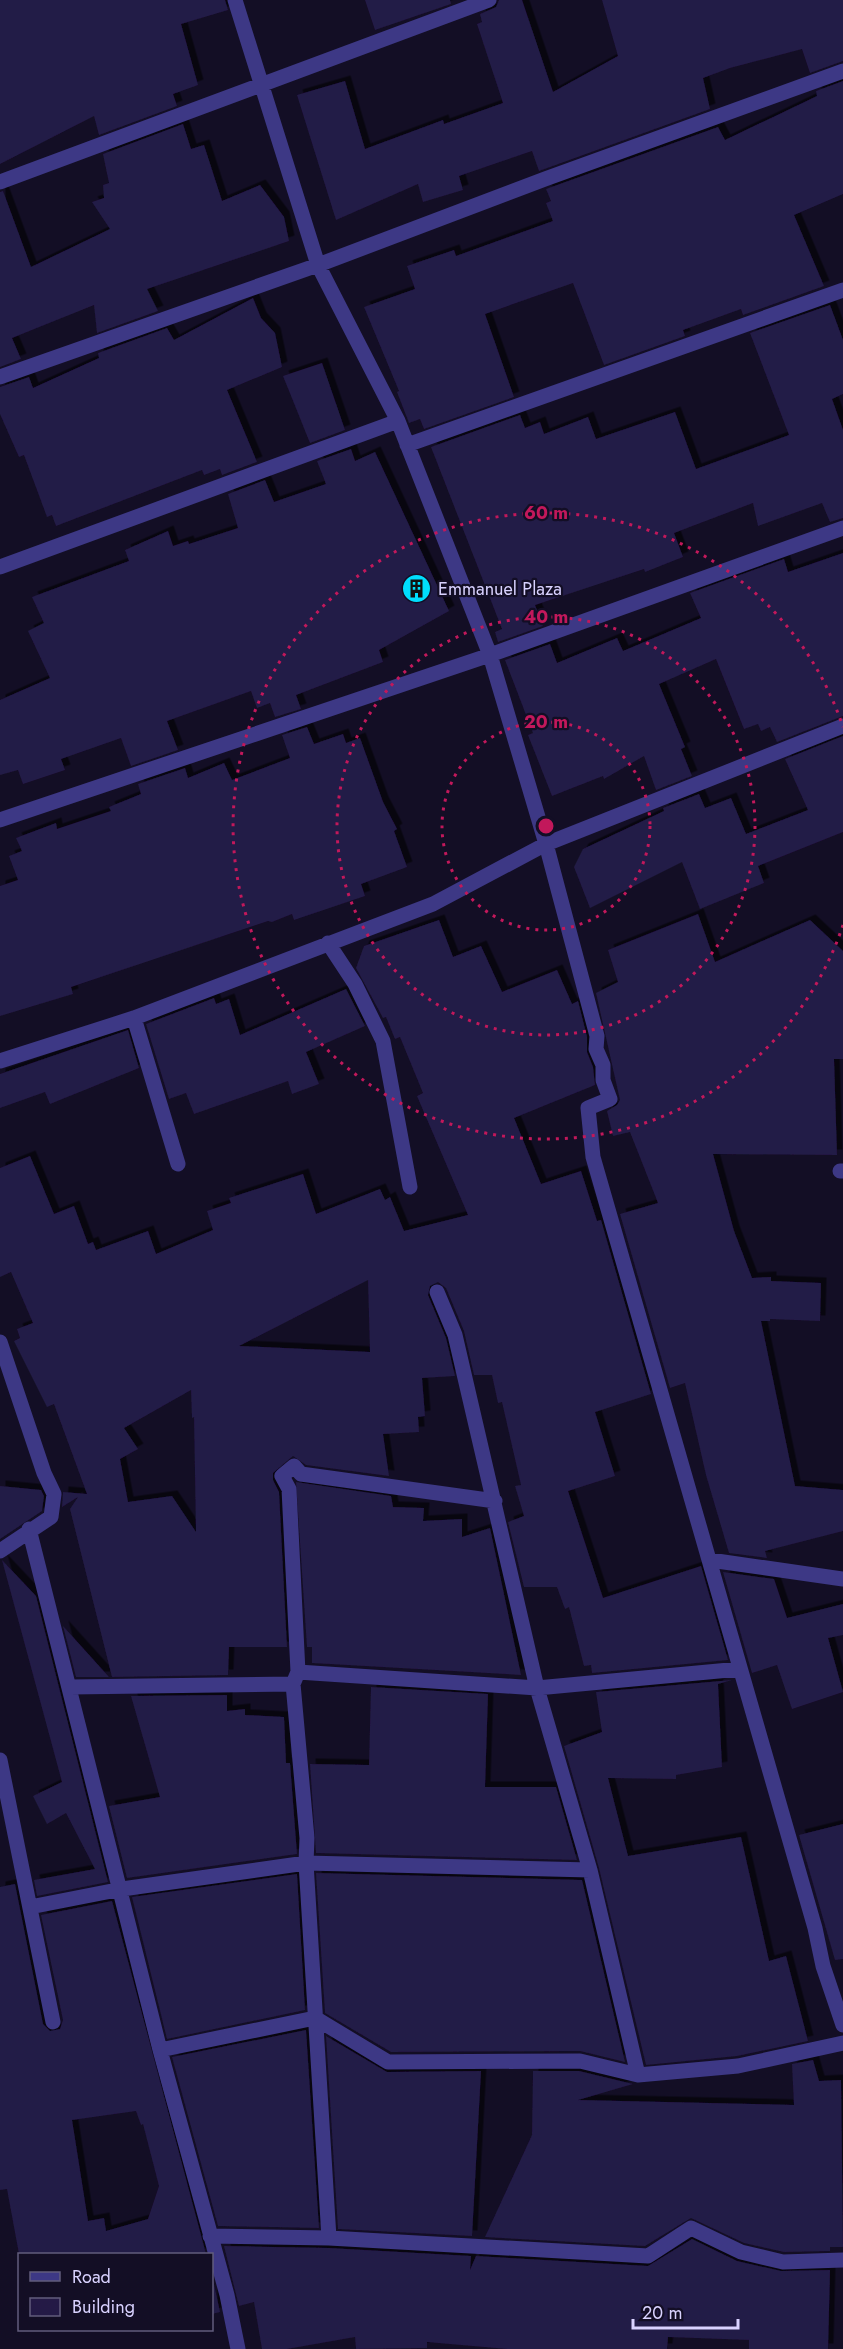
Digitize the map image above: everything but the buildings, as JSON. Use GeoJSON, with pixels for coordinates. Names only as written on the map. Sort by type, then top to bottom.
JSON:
{"type":"FeatureCollection","features":[{"type":"Feature","properties":{"kind":"street"},"geometry":{"type":"LineString","coordinates":[[235,0],[318,265],[398,421],[490,655],[546,843],[597,1036],[596,1049],[603,1065],[603,1080],[610,1099],[588,1108],[592,1157],[710,1560],[815,1928],[823,1966],[843,2025]]}},
{"type":"Feature","properties":{"kind":"street"},"geometry":{"type":"LineString","coordinates":[[0,182],[489,0]]}},
{"type":"Feature","properties":{"kind":"street"},"geometry":{"type":"LineString","coordinates":[[0,377],[318,265],[545,179],[843,71]]}},
{"type":"Feature","properties":{"kind":"street"},"geometry":{"type":"LineString","coordinates":[[407,445],[843,290]]}},
{"type":"Feature","properties":{"kind":"street"},"geometry":{"type":"LineString","coordinates":[[0,567],[398,421]]}},
{"type":"Feature","properties":{"kind":"street"},"geometry":{"type":"LineString","coordinates":[[0,820],[490,655],[843,528]]}},
{"type":"Feature","properties":{"kind":"street"},"geometry":{"type":"LineString","coordinates":[[0,1060],[134,1018],[433,903],[546,843],[843,726]]}},
{"type":"Feature","properties":{"kind":"street"},"geometry":{"type":"LineString","coordinates":[[328,943],[355,984],[383,1041],[410,1187]]}},
{"type":"Feature","properties":{"kind":"street"},"geometry":{"type":"LineString","coordinates":[[134,1018],[178,1164]]}},
{"type":"Feature","properties":{"kind":"street"},"geometry":{"type":"LineString","coordinates":[[437,1292],[456,1335],[537,1688],[590,1870],[638,2075]]}},
{"type":"Feature","properties":{"kind":"street"},"geometry":{"type":"LineString","coordinates":[[0,1342],[44,1473],[54,1494],[51,1517],[29,1529],[0,1551]]}},
{"type":"Feature","properties":{"kind":"street"},"geometry":{"type":"LineString","coordinates":[[329,2238],[306,1863],[307,1838],[295,1678],[289,1489],[282,1476],[294,1466],[301,1474],[495,1501]]}},
{"type":"Feature","properties":{"kind":"street"},"geometry":{"type":"LineString","coordinates":[[29,1529],[238,2349]]}},
{"type":"Feature","properties":{"kind":"street"},"geometry":{"type":"LineString","coordinates":[[710,1560],[843,1579]]}},
{"type":"Feature","properties":{"kind":"street"},"geometry":{"type":"LineString","coordinates":[[70,1687],[295,1678],[537,1688],[740,1669]]}},
{"type":"Feature","properties":{"kind":"street"},"geometry":{"type":"LineString","coordinates":[[0,1760],[53,2022]]}},
{"type":"Feature","properties":{"kind":"street"},"geometry":{"type":"LineString","coordinates":[[30,1907],[122,1888],[306,1863],[590,1870]]}},
{"type":"Feature","properties":{"kind":"street"},"geometry":{"type":"LineString","coordinates":[[160,2050],[315,2018],[388,2062],[580,2061],[638,2075],[738,2066],[843,2043]]}},
{"type":"Feature","properties":{"kind":"street"},"geometry":{"type":"LineString","coordinates":[[210,2236],[329,2238],[648,2256],[691,2228],[741,2252],[783,2262],[843,2260]]}},
{"type":"Feature","properties":{"kind":"place","name":"Emmanuel Plaza"},"geometry":{"type":"Point","coordinates":[417,589]}}]}
